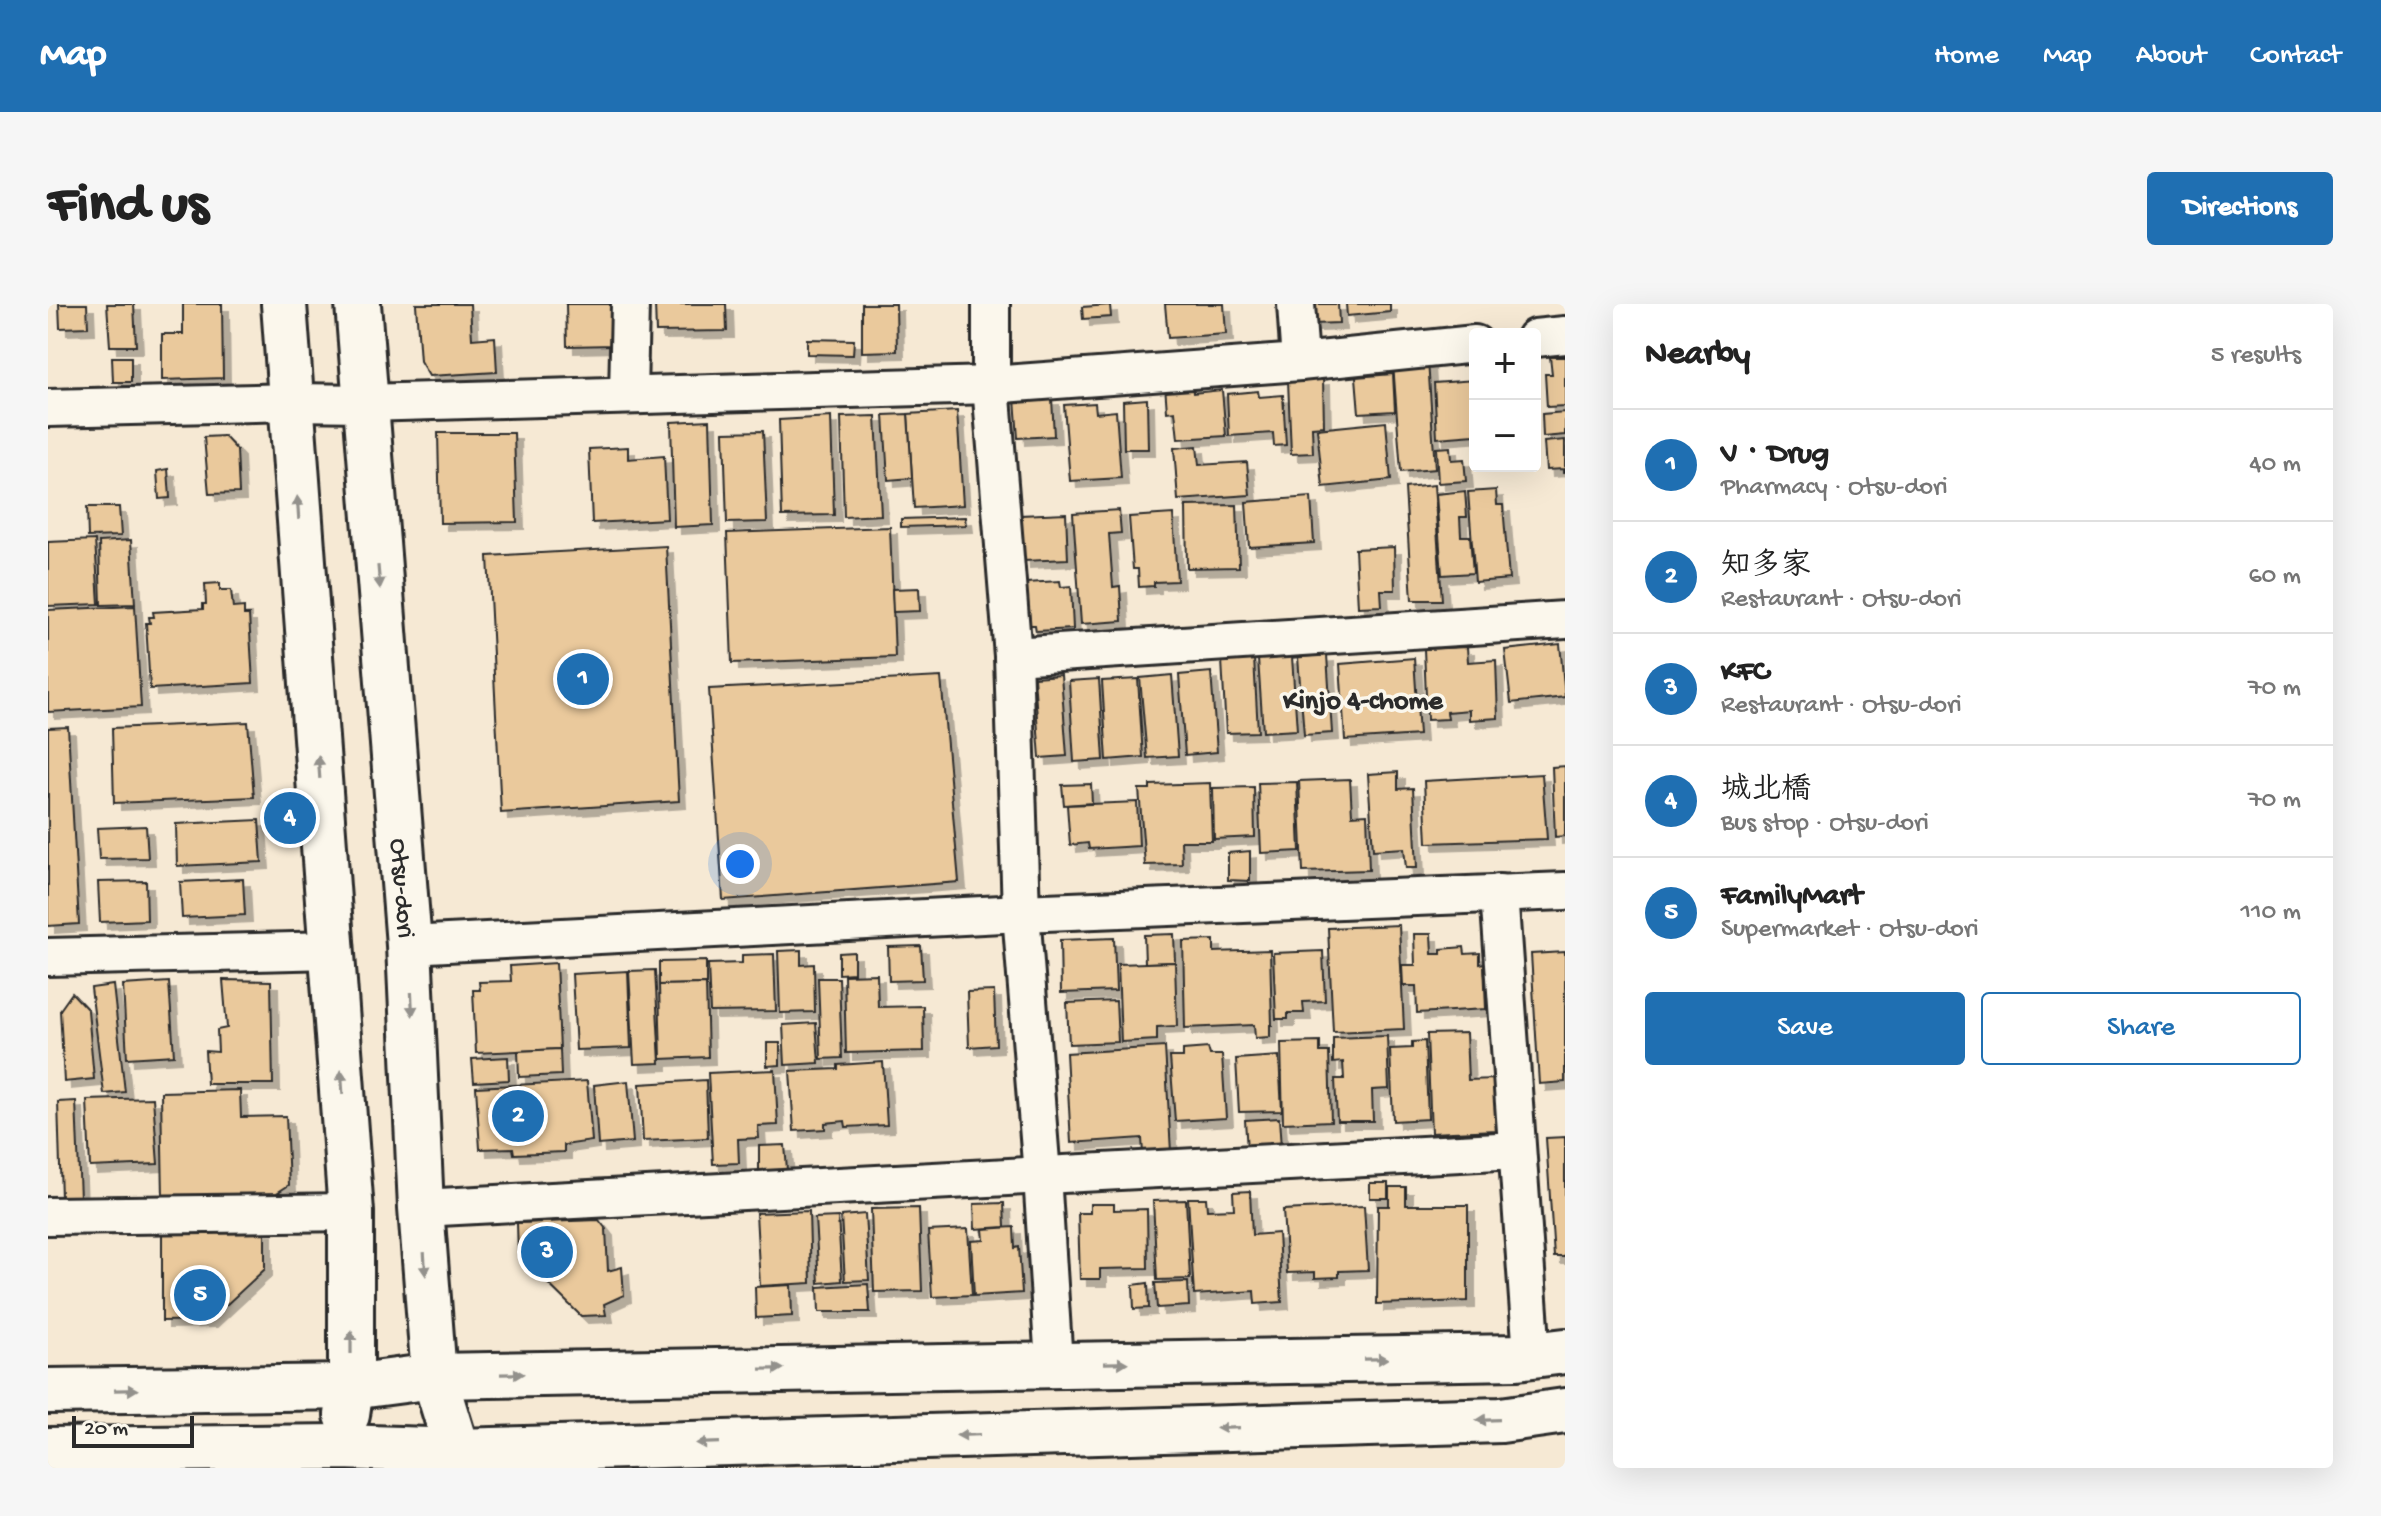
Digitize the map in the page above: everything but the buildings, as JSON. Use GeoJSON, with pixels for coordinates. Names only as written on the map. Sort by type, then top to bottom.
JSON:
{"type":"FeatureCollection","features":[{"type":"Feature","properties":{"kind":"street"},"geometry":{"type":"LineString","coordinates":[[284,304],[351,1212],[351,1387],[343,1458]]}},
{"type":"Feature","properties":{"kind":"street","name":"Otsu-dori"},"geometry":{"type":"LineString","coordinates":[[358,304],[409,945],[421,1208],[434,1376],[458,1459]]}},
{"type":"Feature","properties":{"kind":"street"},"geometry":{"type":"LineString","coordinates":[[628,395],[630,304]]}},
{"type":"Feature","properties":{"kind":"street"},"geometry":{"type":"LineString","coordinates":[[991,304],[991,385],[1013,656],[1021,913],[1054,1364]]}},
{"type":"Feature","properties":{"kind":"street"},"geometry":{"type":"LineString","coordinates":[[1296,304],[1300,362]]}},
{"type":"Feature","properties":{"kind":"street"},"geometry":{"type":"LineString","coordinates":[[1541,337],[1565,335]]}},
{"type":"Feature","properties":{"kind":"street"},"geometry":{"type":"LineString","coordinates":[[48,408],[366,403],[991,385],[1300,362],[1469,345]]}},
{"type":"Feature","properties":{"kind":"street"},"geometry":{"type":"LineString","coordinates":[[1013,656],[1565,620]]}},
{"type":"Feature","properties":{"kind":"street"},"geometry":{"type":"LineString","coordinates":[[409,945],[1021,913],[1565,891]]}},
{"type":"Feature","properties":{"kind":"street"},"geometry":{"type":"LineString","coordinates":[[48,1391],[351,1387],[434,1376],[1548,1353],[1517,1150],[1499,893]]}},
{"type":"Feature","properties":{"kind":"street"},"geometry":{"type":"LineString","coordinates":[[48,957],[333,950]]}},
{"type":"Feature","properties":{"kind":"street"},"geometry":{"type":"LineString","coordinates":[[421,1208],[1517,1150]]}},
{"type":"Feature","properties":{"kind":"street"},"geometry":{"type":"LineString","coordinates":[[48,1216],[351,1212]]}},
{"type":"Feature","properties":{"kind":"street"},"geometry":{"type":"LineString","coordinates":[[48,1450],[458,1459],[1501,1420],[1565,1411]]}},
{"type":"Feature","properties":{"kind":"place","name":"V・Drug"},"geometry":{"type":"Point","coordinates":[583,679]}},
{"type":"Feature","properties":{"kind":"place","name":"城北橋"},"geometry":{"type":"Point","coordinates":[290,818]}},
{"type":"Feature","properties":{"kind":"place","name":"知多家"},"geometry":{"type":"Point","coordinates":[518,1116]}},
{"type":"Feature","properties":{"kind":"place","name":"KFC"},"geometry":{"type":"Point","coordinates":[547,1252]}},
{"type":"Feature","properties":{"kind":"place","name":"FamilyMart"},"geometry":{"type":"Point","coordinates":[200,1295]}},
{"type":"Feature","properties":{"kind":"district","name":"Kinjo 4-chome"},"geometry":{"type":"Point","coordinates":[1363,698]}}]}
